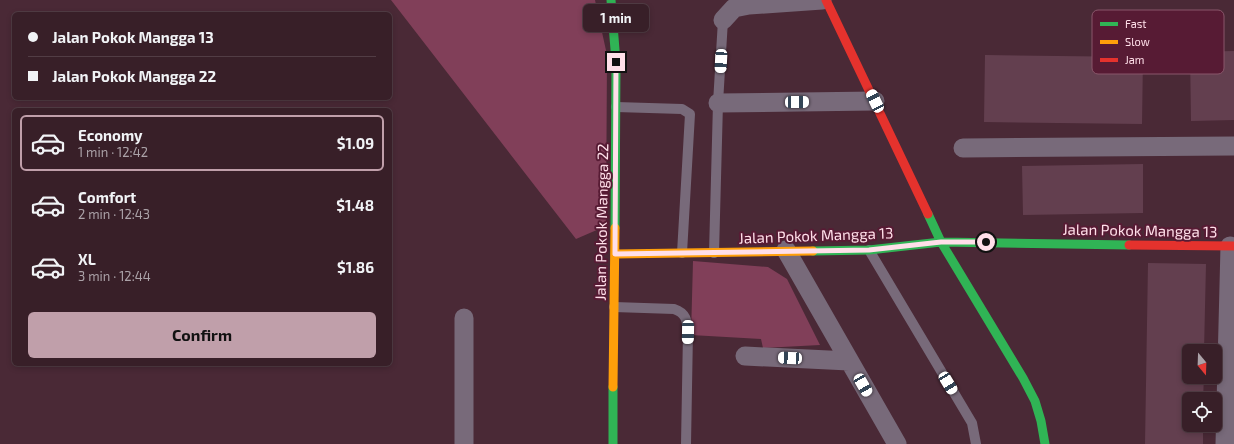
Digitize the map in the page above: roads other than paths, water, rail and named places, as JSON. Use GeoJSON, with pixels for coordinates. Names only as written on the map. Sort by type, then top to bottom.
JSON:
{"type":"FeatureCollection","features":[{"type":"Feature","properties":{"kind":"street","name":"Jalan Pokok Mangga 22"},"geometry":{"type":"LineString","coordinates":[[610,0],[616,62],[613,444]]}},
{"type":"Feature","properties":{"kind":"street"},"geometry":{"type":"LineString","coordinates":[[723,20],[734,8],[749,2],[822,0]]}},
{"type":"Feature","properties":{"kind":"street"},"geometry":{"type":"LineString","coordinates":[[826,0],[941,242],[1023,378],[1035,401],[1041,421],[1045,444]]}},
{"type":"Feature","properties":{"kind":"street"},"geometry":{"type":"LineString","coordinates":[[718,103],[875,101]]}},
{"type":"Feature","properties":{"kind":"street"},"geometry":{"type":"LineString","coordinates":[[963,148],[1234,146]]}},
{"type":"Feature","properties":{"kind":"street","name":"Jalan Pokok Mangga 13"},"geometry":{"type":"LineString","coordinates":[[615,254],[714,253],[786,250],[869,250],[941,242],[1232,246]]}},
{"type":"Feature","properties":{"kind":"street"},"geometry":{"type":"LineString","coordinates":[[1225,444],[1232,246]]}},
{"type":"Feature","properties":{"kind":"street"},"geometry":{"type":"LineString","coordinates":[[786,250],[897,444]]}},
{"type":"Feature","properties":{"kind":"street"},"geometry":{"type":"LineString","coordinates":[[464,318],[464,444]]}},
{"type":"Feature","properties":{"kind":"street"},"geometry":{"type":"LineString","coordinates":[[745,356],[849,361]]}},
{"type":"Feature","properties":{"kind":"lane"},"geometry":{"type":"LineString","coordinates":[[714,253],[718,103],[723,20]]}},
{"type":"Feature","properties":{"kind":"lane"},"geometry":{"type":"LineString","coordinates":[[616,107],[682,109],[690,114],[682,253]]}},
{"type":"Feature","properties":{"kind":"lane"},"geometry":{"type":"LineString","coordinates":[[869,250],[972,423],[976,444]]}},
{"type":"Feature","properties":{"kind":"lane"},"geometry":{"type":"LineString","coordinates":[[614,307],[674,309],[680,311],[685,316],[688,332],[686,444]]}}]}
